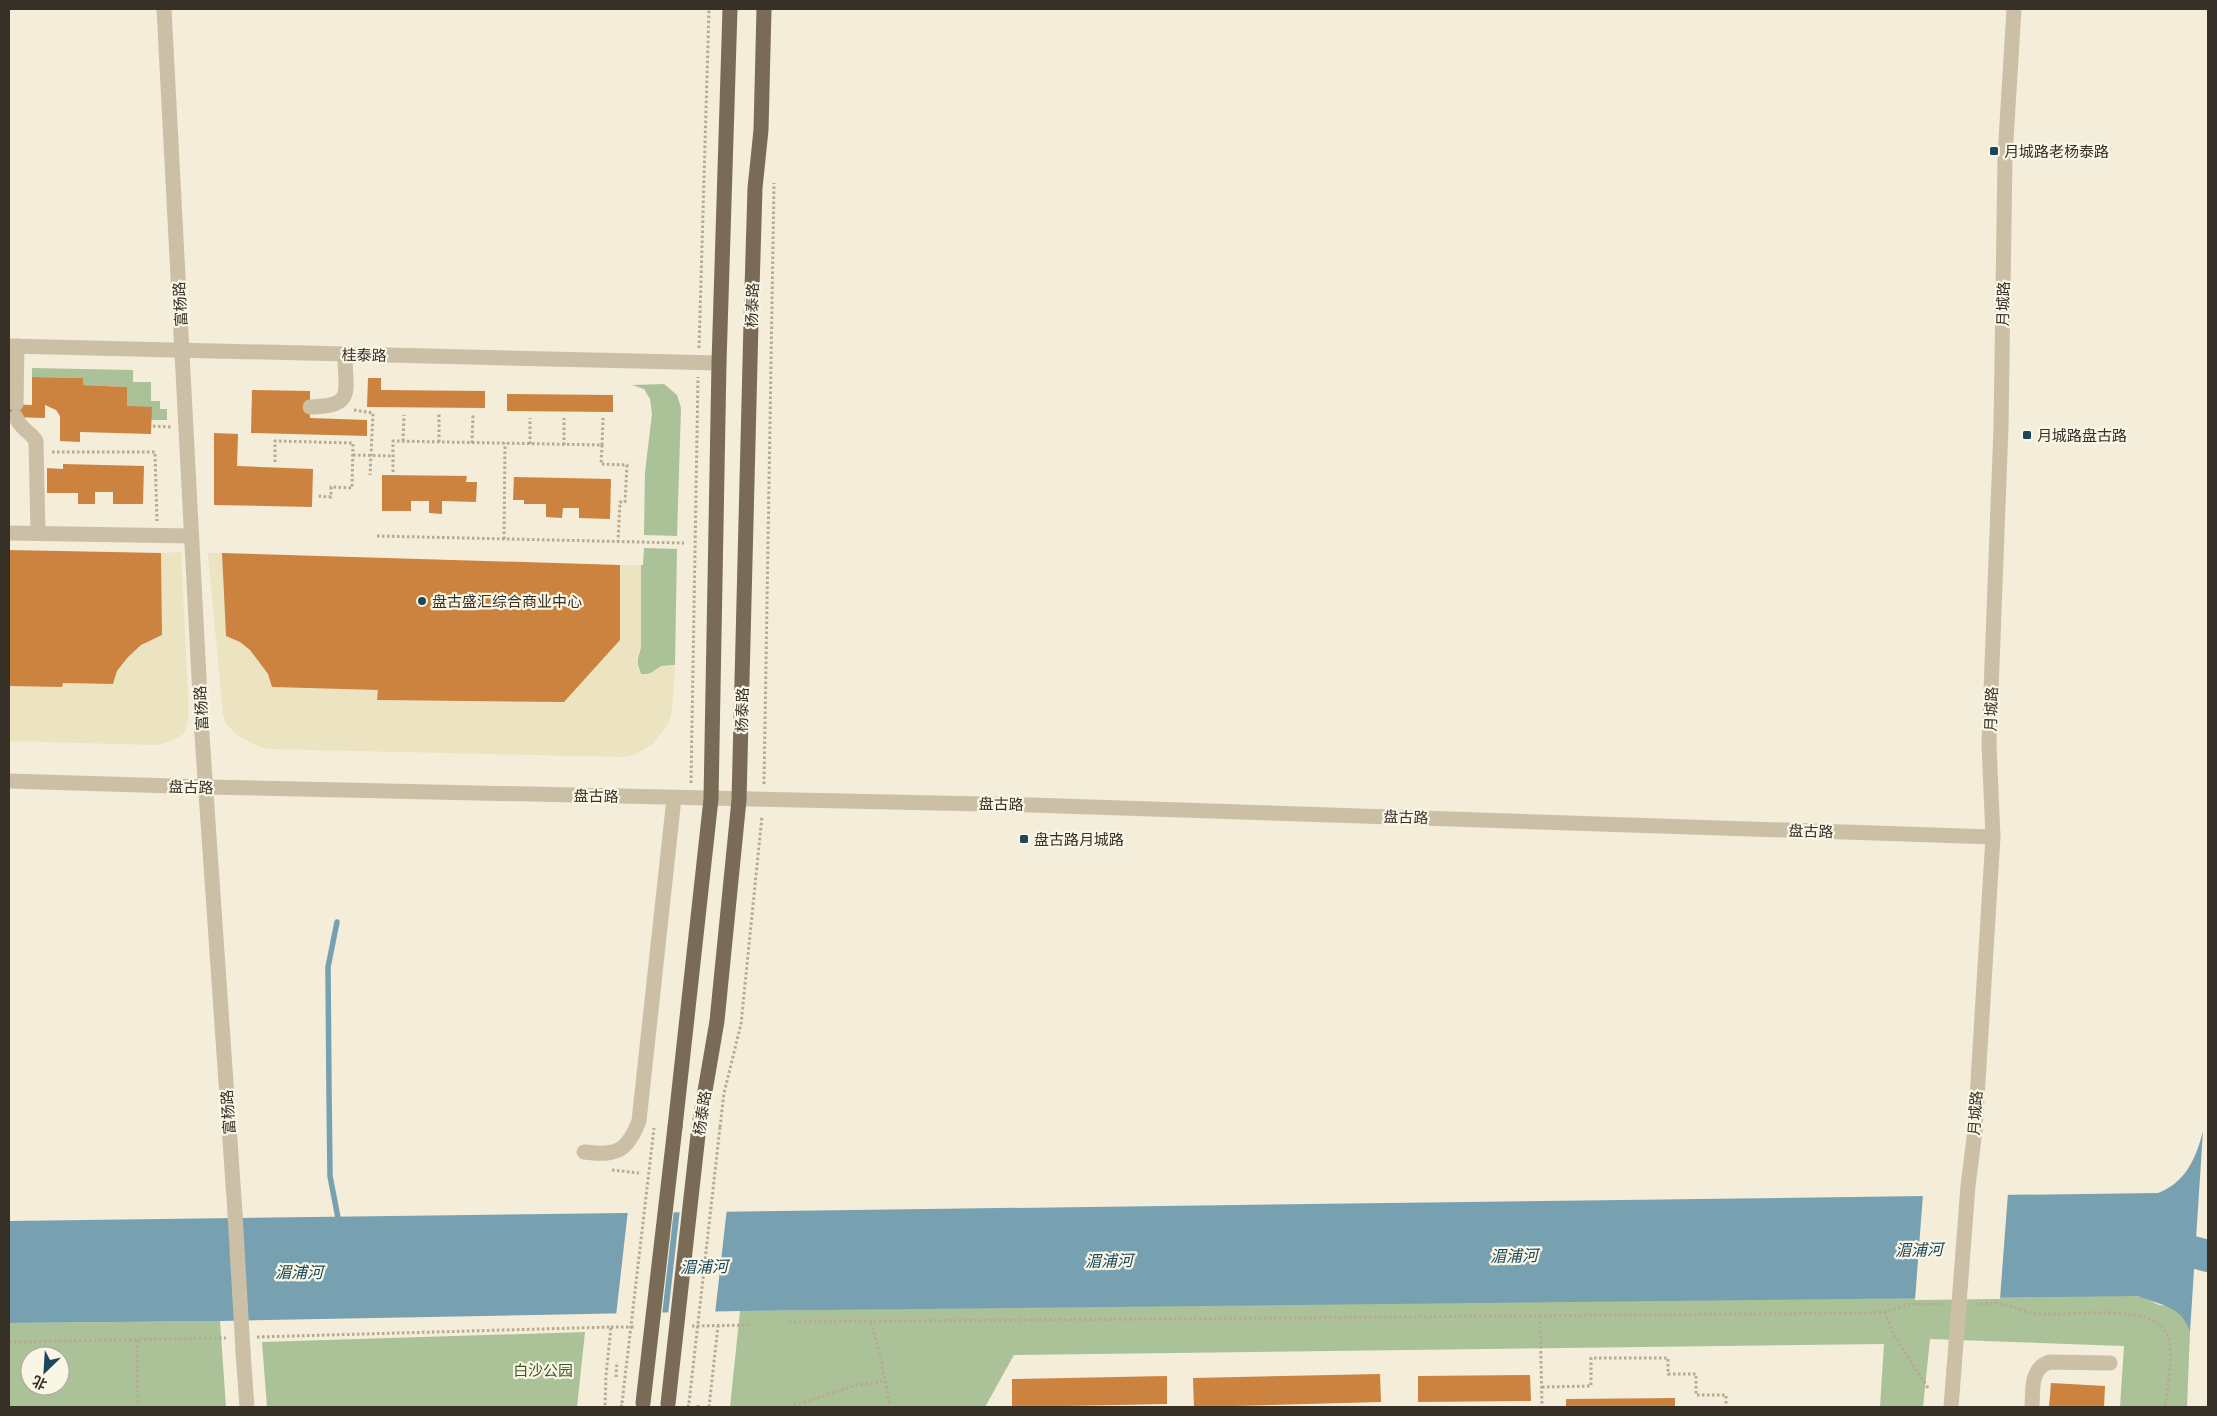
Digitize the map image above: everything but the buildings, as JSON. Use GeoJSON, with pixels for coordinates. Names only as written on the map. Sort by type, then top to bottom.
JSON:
{"type":"FeatureCollection","features":[{"type":"Feature","properties":{"kind":"main road","name":"杨泰路"},"geometry":{"type":"LineString","coordinates":[[642,1405],[711,799],[719,363],[730,9]]}},
{"type":"Feature","properties":{"kind":"main road","name":"杨泰路"},"geometry":{"type":"LineString","coordinates":[[668,1405],[699,1126],[717,1021],[739,800],[755,188],[761,130],[764,9]]}},
{"type":"Feature","properties":{"kind":"street","name":"富杨路"},"geometry":{"type":"LineString","coordinates":[[164,9],[191,536],[247,1407]]}},
{"type":"Feature","properties":{"kind":"street","name":"月城路"},"geometry":{"type":"LineString","coordinates":[[1951,1407],[1968,1186],[1975,1130],[1993,837],[1989,744],[2001,427],[2006,156],[2014,9]]}},
{"type":"Feature","properties":{"kind":"street","name":"桂泰路"},"geometry":{"type":"LineString","coordinates":[[13,346],[719,363]]}},
{"type":"Feature","properties":{"kind":"street"},"geometry":{"type":"LineString","coordinates":[[13,346],[16,410],[19,425],[33,435],[36,441],[38,533]]}},
{"type":"Feature","properties":{"kind":"street"},"geometry":{"type":"LineString","coordinates":[[310,407],[332,406],[343,399],[346,392],[345,355]]}},
{"type":"Feature","properties":{"kind":"street"},"geometry":{"type":"LineString","coordinates":[[9,533],[191,536]]}},
{"type":"Feature","properties":{"kind":"street","name":"盘古路"},"geometry":{"type":"LineString","coordinates":[[9,781],[739,800],[1031,805],[1993,837]]}},
{"type":"Feature","properties":{"kind":"street"},"geometry":{"type":"LineString","coordinates":[[584,1152],[608,1155],[622,1150],[634,1134],[639,1121],[674,798]]}},
{"type":"Feature","properties":{"kind":"street"},"geometry":{"type":"LineString","coordinates":[[2032,1407],[2034,1377],[2042,1364],[2049,1362],[2110,1363]]}},
{"type":"Feature","properties":{"kind":"path"},"geometry":{"type":"LineString","coordinates":[[690,798],[698,362],[709,9]]}},
{"type":"Feature","properties":{"kind":"path"},"geometry":{"type":"LineString","coordinates":[[367,412],[372,413],[370,475]]}},
{"type":"Feature","properties":{"kind":"path"},"geometry":{"type":"LineString","coordinates":[[439,414],[439,442]]}},
{"type":"Feature","properties":{"kind":"path"},"geometry":{"type":"LineString","coordinates":[[403,441],[404,415]]}},
{"type":"Feature","properties":{"kind":"path"},"geometry":{"type":"LineString","coordinates":[[472,443],[473,415]]}},
{"type":"Feature","properties":{"kind":"path"},"geometry":{"type":"LineString","coordinates":[[530,418],[530,444]]}},
{"type":"Feature","properties":{"kind":"path"},"geometry":{"type":"LineString","coordinates":[[564,418],[564,445]]}},
{"type":"Feature","properties":{"kind":"path"},"geometry":{"type":"LineString","coordinates":[[603,418],[601,464],[627,465],[625,502],[620,502],[618,541]]}},
{"type":"Feature","properties":{"kind":"path"},"geometry":{"type":"LineString","coordinates":[[153,426],[172,427]]}},
{"type":"Feature","properties":{"kind":"path"},"geometry":{"type":"LineString","coordinates":[[275,462],[275,441],[354,443],[352,488],[331,486],[331,497],[317,496]]}},
{"type":"Feature","properties":{"kind":"path"},"geometry":{"type":"LineString","coordinates":[[393,472],[393,441],[602,446]]}},
{"type":"Feature","properties":{"kind":"path"},"geometry":{"type":"LineString","coordinates":[[504,539],[505,443]]}},
{"type":"Feature","properties":{"kind":"path"},"geometry":{"type":"LineString","coordinates":[[36,452],[155,452],[158,536]]}},
{"type":"Feature","properties":{"kind":"path"},"geometry":{"type":"LineString","coordinates":[[353,455],[393,456]]}},
{"type":"Feature","properties":{"kind":"path"},"geometry":{"type":"LineString","coordinates":[[377,536],[684,542]]}},
{"type":"Feature","properties":{"kind":"path"},"geometry":{"type":"LineString","coordinates":[[622,1405],[655,1118]]}},
{"type":"Feature","properties":{"kind":"path","name":"杨泰路"},"geometry":{"type":"LineString","coordinates":[[688,1405],[720,1127]]}},
{"type":"Feature","properties":{"kind":"path"},"geometry":{"type":"LineString","coordinates":[[609,1170],[639,1173]]}},
{"type":"Feature","properties":{"kind":"path"},"geometry":{"type":"LineString","coordinates":[[789,1322],[871,1323],[1885,1312],[1910,1304],[1947,1304]]}},
{"type":"Feature","properties":{"kind":"path"},"geometry":{"type":"LineString","coordinates":[[1965,1304],[2002,1304],[2021,1311],[2041,1314],[2135,1314],[2162,1325],[2167,1333],[2170,1345],[2165,1407]]}},
{"type":"Feature","properties":{"kind":"path"},"geometry":{"type":"LineString","coordinates":[[1885,1312],[1895,1337],[1928,1388]]}},
{"type":"Feature","properties":{"kind":"path"},"geometry":{"type":"LineString","coordinates":[[1540,1316],[1542,1407]]}},
{"type":"Feature","properties":{"kind":"path"},"geometry":{"type":"LineString","coordinates":[[871,1323],[886,1381],[890,1407]]}},
{"type":"Feature","properties":{"kind":"path"},"geometry":{"type":"LineString","coordinates":[[709,1407],[718,1326]]}},
{"type":"Feature","properties":{"kind":"path"},"geometry":{"type":"LineString","coordinates":[[256,1337],[611,1327],[605,1407]]}},
{"type":"Feature","properties":{"kind":"path"},"geometry":{"type":"LineString","coordinates":[[9,1342],[236,1337]]}},
{"type":"Feature","properties":{"kind":"path"},"geometry":{"type":"LineString","coordinates":[[137,1340],[138,1407]]}},
{"type":"Feature","properties":{"kind":"path"},"geometry":{"type":"LineString","coordinates":[[1542,1387],[1591,1386],[1591,1358],[1668,1358],[1668,1374],[1696,1374],[1696,1395],[1726,1395],[1726,1407]]}},
{"type":"Feature","properties":{"kind":"path"},"geometry":{"type":"LineString","coordinates":[[616,1377],[617,1362]]}},
{"type":"Feature","properties":{"kind":"path"},"geometry":{"type":"LineString","coordinates":[[789,1407],[857,1385],[886,1381]]}},
{"type":"Feature","properties":{"kind":"green space"},"geometry":{"type":"Polygon","coordinates":[[[32,368],[133,370],[133,382],[151,382],[151,401],[160,401],[160,409],[167,409],[167,420],[151,420],[127,406],[127,387],[83,385],[83,378],[32,377],[32,368]]]}},
{"type":"Feature","properties":{"kind":"green space"},"geometry":{"type":"Polygon","coordinates":[[[664,384],[677,395],[681,408],[677,536],[644,535],[645,472],[652,414],[650,399],[644,389],[632,385],[664,384]]]}},
{"type":"Feature","properties":{"kind":"green space"},"geometry":{"type":"Polygon","coordinates":[[[644,548],[677,549],[675,665],[641,674],[637,662],[641,647],[641,565],[643,565],[644,548]]]}},
{"type":"Feature","properties":{"kind":"green space"},"geometry":{"type":"Polygon","coordinates":[[[1933,1296],[2139,1296],[2159,1305],[2173,1307],[2185,1319],[2190,1332],[2187,1407],[2120,1407],[2124,1346],[1930,1339],[1923,1407],[1880,1407],[1884,1344],[1014,1355],[985,1407],[730,1407],[740,1311],[1933,1296]]]}},
{"type":"Feature","properties":{"kind":"green space"},"geometry":{"type":"Polygon","coordinates":[[[220,1321],[226,1407],[9,1407],[9,1323],[220,1321]]]}},
{"type":"Feature","properties":{"kind":"green space","name":"白沙公园"},"geometry":{"type":"Polygon","coordinates":[[[585,1332],[577,1407],[267,1407],[262,1342],[585,1332]]]}},
{"type":"Feature","properties":{"kind":"shaded area"},"geometry":{"type":"Polygon","coordinates":[[[181,552],[189,716],[184,734],[157,745],[9,741],[9,686],[62,687],[63,683],[113,684],[117,671],[128,657],[141,645],[162,635],[161,553],[181,552]]]}},
{"type":"Feature","properties":{"kind":"shaded area"},"geometry":{"type":"Polygon","coordinates":[[[208,553],[222,553],[226,636],[240,642],[250,650],[268,674],[272,687],[378,690],[378,700],[564,702],[620,640],[620,565],[641,565],[641,647],[638,657],[638,669],[641,674],[648,675],[661,666],[675,665],[672,710],[669,722],[654,743],[635,755],[625,757],[268,749],[258,746],[237,735],[226,724],[223,715],[208,553]]]}},
{"type":"Feature","properties":{"kind":"water"},"geometry":{"type":"Polygon","coordinates":[[[2203,1131],[2190,1332],[2186,1323],[2176,1311],[2138,1296],[740,1311],[9,1323],[9,1221],[2158,1193],[2175,1183],[2188,1169],[2197,1151],[2203,1131]]]}},
{"type":"Feature","properties":{"kind":"pier"},"geometry":{"type":"Polygon","coordinates":[[[2008,1193],[2000,1299],[1915,1300],[1923,1194],[2008,1193]]]}},
{"type":"Feature","properties":{"kind":"pier"},"geometry":{"type":"Polygon","coordinates":[[[727,1208],[715,1314],[668,1315],[680,1209],[727,1208]]]}},
{"type":"Feature","properties":{"kind":"pier"},"geometry":{"type":"Polygon","coordinates":[[[674,1209],[662,1315],[616,1316],[628,1210],[674,1209]]]}},
{"type":"Feature","properties":{"kind":"waterway"},"geometry":{"type":"LineString","coordinates":[[337,922],[328,967],[330,1176],[339,1223]]}},
{"type":"Feature","properties":{"kind":"waterway","name":"湄浦河"},"geometry":{"type":"LineString","coordinates":[[2151,1247],[2174,1247],[2208,1256]]}},
{"type":"Feature","properties":{"kind":"place","name":"月城路老杨泰路"},"geometry":{"type":"Point","coordinates":[1994,151]}},
{"type":"Feature","properties":{"kind":"place","name":"月城路盘古路"},"geometry":{"type":"Point","coordinates":[2027,435]}},
{"type":"Feature","properties":{"kind":"place","name":"盘古盛汇综合商业中心"},"geometry":{"type":"Point","coordinates":[422,601]}},
{"type":"Feature","properties":{"kind":"place","name":"盘古路月城路"},"geometry":{"type":"Point","coordinates":[1024,839]}}]}
